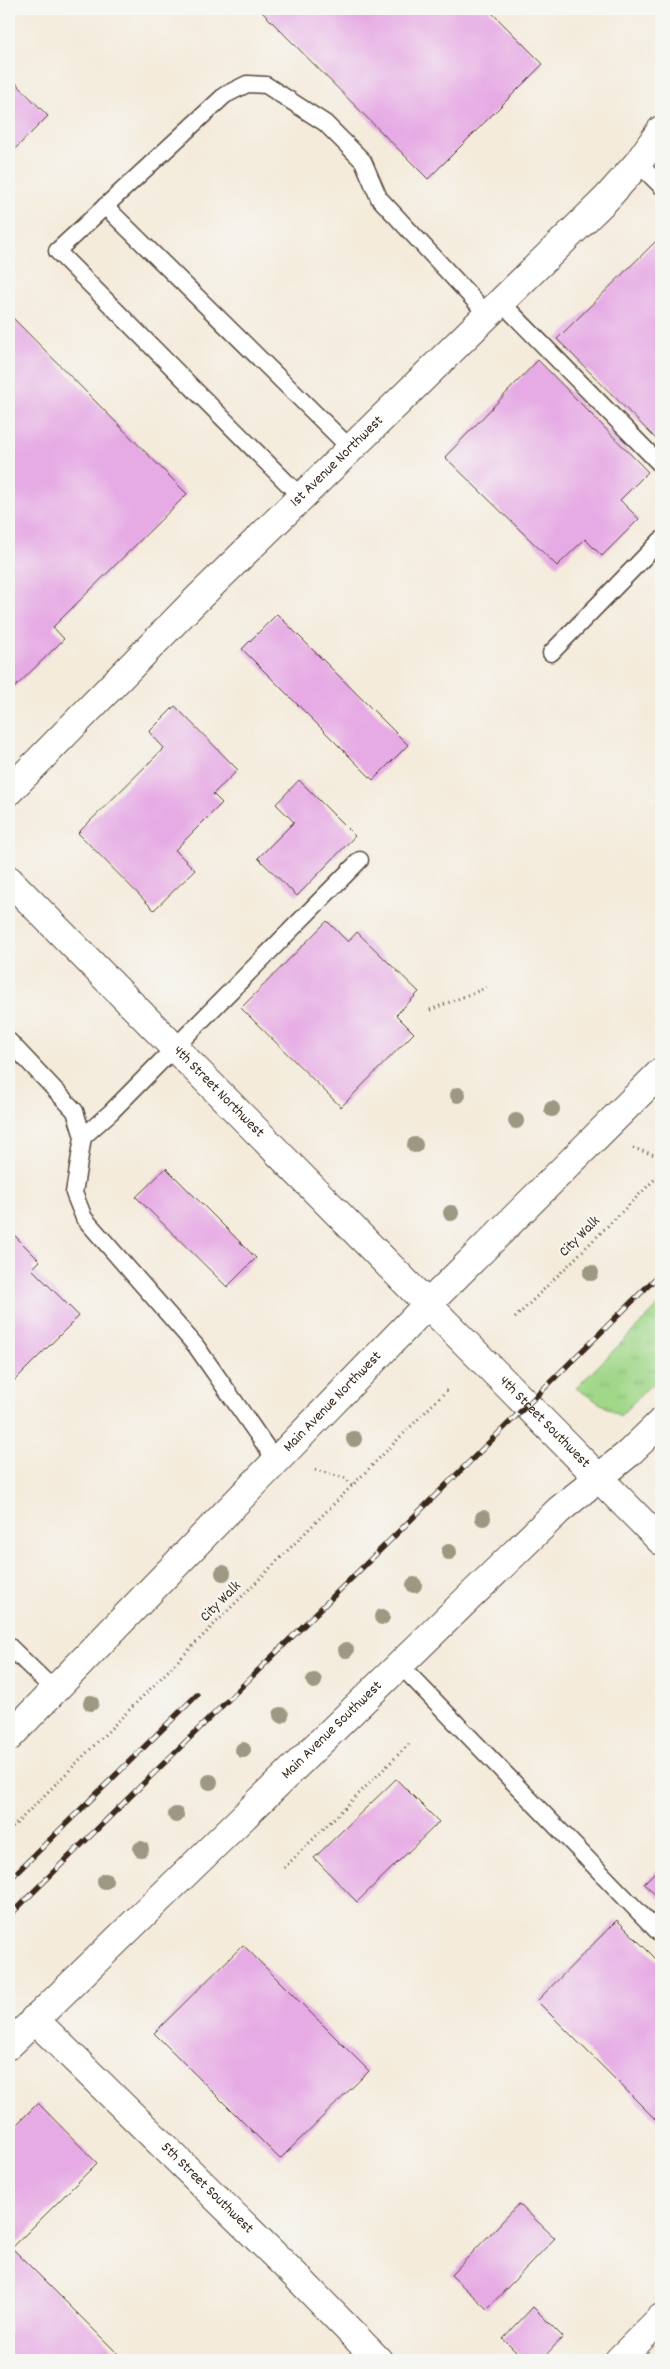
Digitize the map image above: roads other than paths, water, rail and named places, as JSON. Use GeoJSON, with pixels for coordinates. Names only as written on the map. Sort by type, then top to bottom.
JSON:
{"type":"FeatureCollection","features":[{"type":"Feature","properties":{"kind":"street","name":"1st Avenue Northwest"},"geometry":{"type":"LineString","coordinates":[[9,791],[193,603],[606,199],[638,163],[661,130]]}},
{"type":"Feature","properties":{"kind":"street","name":"4th Street Northwest"},"geometry":{"type":"LineString","coordinates":[[9,880],[428,1304]]}},
{"type":"Feature","properties":{"kind":"street","name":"Main Avenue Northwest"},"geometry":{"type":"LineString","coordinates":[[9,1737],[428,1304],[661,1072]]}},
{"type":"Feature","properties":{"kind":"street","name":"4th Street Southwest"},"geometry":{"type":"LineString","coordinates":[[428,1304],[661,1541]]}},
{"type":"Feature","properties":{"kind":"street","name":"Main Avenue Southwest"},"geometry":{"type":"LineString","coordinates":[[9,2045],[560,1510],[628,1454],[661,1422]]}},
{"type":"Feature","properties":{"kind":"street","name":"5th Street Southwest"},"geometry":{"type":"LineString","coordinates":[[34,2019],[301,2281],[378,2360]]}},
{"type":"Feature","properties":{"kind":"street"},"geometry":{"type":"LineString","coordinates":[[619,2360],[661,2318]]}},
{"type":"Feature","properties":{"kind":"lane"},"geometry":{"type":"LineString","coordinates":[[301,497],[58,251],[225,95],[247,84],[266,85],[325,122],[363,161],[379,198],[494,309],[661,465]]}},
{"type":"Feature","properties":{"kind":"lane"},"geometry":{"type":"LineString","coordinates":[[638,163],[661,186]]}},
{"type":"Feature","properties":{"kind":"lane"},"geometry":{"type":"LineString","coordinates":[[105,206],[351,449]]}},
{"type":"Feature","properties":{"kind":"lane"},"geometry":{"type":"LineString","coordinates":[[551,653],[661,540]]}},
{"type":"Feature","properties":{"kind":"lane"},"geometry":{"type":"LineString","coordinates":[[83,1137],[111,1112],[360,860]]}},
{"type":"Feature","properties":{"kind":"lane"},"geometry":{"type":"LineString","coordinates":[[9,1041],[75,1111],[83,1137],[74,1193],[84,1218],[196,1346],[276,1461]]}},
{"type":"Feature","properties":{"kind":"lane"},"geometry":{"type":"LineString","coordinates":[[9,1646],[54,1690]]}},
{"type":"Feature","properties":{"kind":"lane"},"geometry":{"type":"LineString","coordinates":[[400,1665],[661,1934]]}},
{"type":"Feature","properties":{"kind":"railway"},"geometry":{"type":"LineString","coordinates":[[9,1916],[661,1273]]}},
{"type":"Feature","properties":{"kind":"railway"},"geometry":{"type":"LineString","coordinates":[[9,1880],[197,1695]]}}]}
